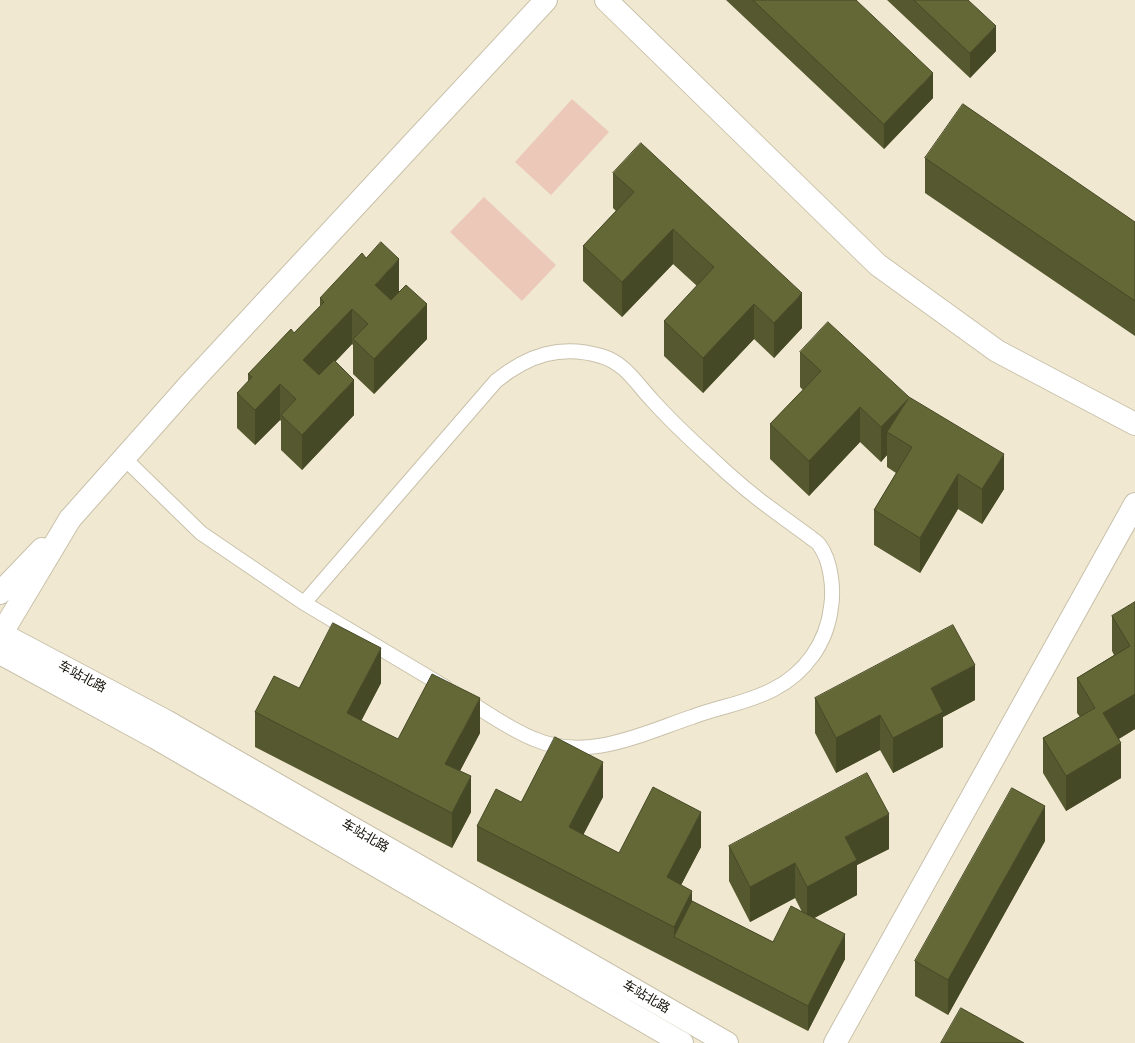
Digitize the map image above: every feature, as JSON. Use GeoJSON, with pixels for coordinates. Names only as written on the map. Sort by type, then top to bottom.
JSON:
{"type":"FeatureCollection","features":[{"type":"Feature","properties":{"kind":"street"},"geometry":{"type":"LineString","coordinates":[[0,593],[70,518],[189,385],[546,0]]}},
{"type":"Feature","properties":{"kind":"street"},"geometry":{"type":"LineString","coordinates":[[606,0],[878,265],[997,350],[1135,424]]}},
{"type":"Feature","properties":{"kind":"street"},"geometry":{"type":"LineString","coordinates":[[835,1043],[1135,504]]}},
{"type":"Feature","properties":{"kind":"street"},"geometry":{"type":"LineString","coordinates":[[0,639],[70,518]]}},
{"type":"Feature","properties":{"kind":"street","name":"车站北路"},"geometry":{"type":"LineString","coordinates":[[0,639],[156,738],[682,1043]]}},
{"type":"Feature","properties":{"kind":"street","name":"车站北路"},"geometry":{"type":"LineString","coordinates":[[0,639],[166,722],[727,1043]]}},
{"type":"Feature","properties":{"kind":"lane"},"geometry":{"type":"LineString","coordinates":[[124,458],[201,533],[304,603],[521,733],[534,740],[563,747],[584,749],[624,741],[695,715],[754,697],[789,681],[816,653],[824,636],[830,618],[832,580],[820,545],[728,474],[652,400],[620,364],[604,357],[586,352],[569,351],[551,352],[536,356],[521,363],[496,380],[304,603]]}},
{"type":"Feature","properties":{"kind":"shaded area"},"geometry":{"type":"Polygon","coordinates":[[[572,99],[609,132],[551,195],[515,162],[572,99]]]}},
{"type":"Feature","properties":{"kind":"shaded area"},"geometry":{"type":"Polygon","coordinates":[[[484,197],[556,265],[522,301],[450,232],[484,197]]]}},
{"type":"Feature","properties":{"kind":"building"},"geometry":{"type":"Polygon","coordinates":[[[753,0],[856,0],[933,73],[884,124],[753,0]]]}},
{"type":"Feature","properties":{"kind":"building"},"geometry":{"type":"Polygon","coordinates":[[[914,0],[968,0],[996,26],[970,53],[914,0]]]}},
{"type":"Feature","properties":{"kind":"building"},"geometry":{"type":"Polygon","coordinates":[[[963,104],[1135,222],[1135,301],[925,158],[963,104]]]}},
{"type":"Feature","properties":{"kind":"building"},"geometry":{"type":"Polygon","coordinates":[[[641,143],[802,293],[774,323],[754,304],[703,358],[664,321],[714,267],[673,229],[622,282],[583,246],[634,192],[613,173],[641,143]]]}},
{"type":"Feature","properties":{"kind":"building"},"geometry":{"type":"Polygon","coordinates":[[[381,242],[399,259],[375,285],[391,300],[406,285],[427,304],[374,359],[353,339],[368,324],[352,309],[303,360],[319,375],[334,360],[354,380],[302,435],[281,415],[296,399],[280,384],[255,410],[237,393],[252,377],[248,374],[291,329],[294,333],[324,302],[320,298],[362,253],[366,258],[381,242]]]}},
{"type":"Feature","properties":{"kind":"building"},"geometry":{"type":"Polygon","coordinates":[[[828,322],[909,397],[1004,454],[982,489],[958,474],[920,538],[874,510],[912,447],[887,432],[908,399],[881,427],[860,407],[809,461],[770,424],[821,371],[800,352],[828,322]]]}},
{"type":"Feature","properties":{"kind":"building"},"geometry":{"type":"Polygon","coordinates":[[[1135,602],[1135,694],[1103,713],[1121,743],[1066,776],[1043,738],[1095,708],[1077,678],[1130,646],[1112,616],[1135,602]]]}},
{"type":"Feature","properties":{"kind":"building"},"geometry":{"type":"Polygon","coordinates":[[[333,623],[381,648],[347,713],[372,726],[398,739],[432,674],[480,698],[445,764],[471,776],[452,813],[255,712],[274,676],[299,688],[333,623]]]}},
{"type":"Feature","properties":{"kind":"building"},"geometry":{"type":"Polygon","coordinates":[[[953,625],[975,665],[931,688],[943,712],[893,738],[880,715],[836,738],[815,698],[953,625]]]}},
{"type":"Feature","properties":{"kind":"building"},"geometry":{"type":"Polygon","coordinates":[[[555,737],[603,762],[569,827],[619,853],[653,787],[701,812],[667,877],[692,891],[674,927],[477,826],[496,789],[521,802],[555,737]]]}},
{"type":"Feature","properties":{"kind":"building"},"geometry":{"type":"Polygon","coordinates":[[[867,773],[889,814],[845,837],[857,860],[807,887],[795,863],[750,887],[729,846],[867,773]]]}},
{"type":"Feature","properties":{"kind":"building"},"geometry":{"type":"Polygon","coordinates":[[[1012,788],[1045,806],[948,980],[915,961],[1012,788]]]}},
{"type":"Feature","properties":{"kind":"building"},"geometry":{"type":"Polygon","coordinates":[[[692,901],[773,942],[791,906],[845,934],[808,1006],[674,937],[692,901]]]}},
{"type":"Feature","properties":{"kind":"building"},"geometry":{"type":"Polygon","coordinates":[[[961,1008],[1024,1043],[941,1043],[961,1008]]]}}]}
